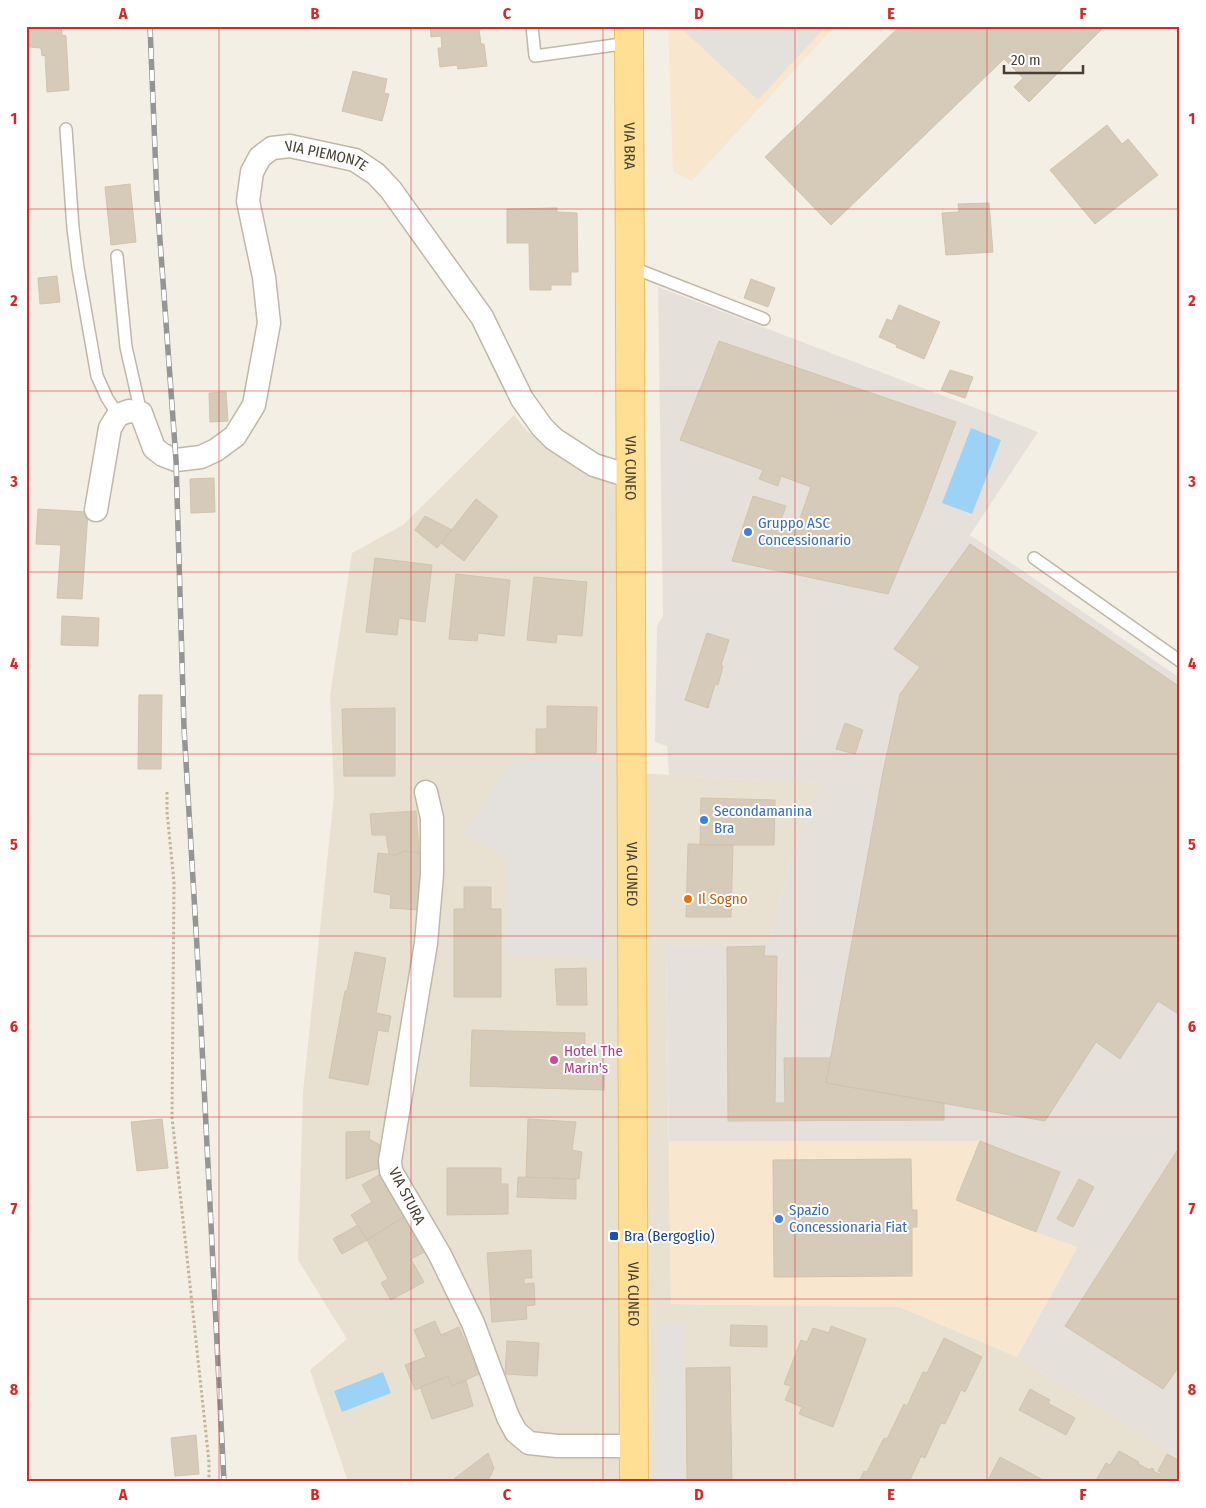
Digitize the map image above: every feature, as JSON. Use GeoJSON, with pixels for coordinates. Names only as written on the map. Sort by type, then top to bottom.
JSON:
{"type":"FeatureCollection","features":[{"type":"Feature","properties":{"kind":"main road","name":"VIA BRA"},"geometry":{"type":"LineString","coordinates":[[629,35],[630,266]]}},
{"type":"Feature","properties":{"kind":"main road","name":"VIA CUNEO"},"geometry":{"type":"LineString","coordinates":[[630,266],[634,1482]]}},
{"type":"Feature","properties":{"kind":"street","name":"VIA PIEMONTE"},"geometry":{"type":"LineString","coordinates":[[141,413],[154,448],[176,460],[201,457],[216,450],[236,436],[254,406],[268,323],[264,277],[248,201],[252,172],[260,157],[272,148],[290,146],[355,160],[376,174],[391,190],[482,317],[522,399],[542,427],[554,439],[594,465],[632,477]]}},
{"type":"Feature","properties":{"kind":"street"},"geometry":{"type":"LineString","coordinates":[[96,510],[110,428],[118,415],[129,411],[141,413]]}},
{"type":"Feature","properties":{"kind":"street","name":"VIA STURA"},"geometry":{"type":"LineString","coordinates":[[426,792],[432,818],[432,874],[426,943],[390,1160],[391,1171],[440,1255],[473,1323],[508,1417],[516,1432],[529,1443],[557,1446],[633,1446]]}},
{"type":"Feature","properties":{"kind":"lane"},"geometry":{"type":"LineString","coordinates":[[532,26],[535,56],[629,35]]}},
{"type":"Feature","properties":{"kind":"lane"},"geometry":{"type":"LineString","coordinates":[[66,129],[74,236],[97,376],[107,398],[118,415]]}},
{"type":"Feature","properties":{"kind":"lane"},"geometry":{"type":"LineString","coordinates":[[117,256],[126,347],[141,413]]}},
{"type":"Feature","properties":{"kind":"lane"},"geometry":{"type":"LineString","coordinates":[[630,266],[764,319]]}},
{"type":"Feature","properties":{"kind":"lane"},"geometry":{"type":"LineString","coordinates":[[1034,558],[1180,661]]}},
{"type":"Feature","properties":{"kind":"path"},"geometry":{"type":"LineString","coordinates":[[167,792],[167,812],[174,882],[172,1117],[209,1462],[209,1482]]}},
{"type":"Feature","properties":{"kind":"shaded area"},"geometry":{"type":"Polygon","coordinates":[[[668,26],[835,26],[692,181],[673,172],[668,26]]]}},
{"type":"Feature","properties":{"kind":"shaded area"},"geometry":{"type":"Polygon","coordinates":[[[679,26],[826,26],[758,100],[679,26]]]}},
{"type":"Feature","properties":{"kind":"shaded area"},"geometry":{"type":"Polygon","coordinates":[[[658,287],[1038,432],[970,535],[1180,678],[1180,1459],[1017,1357],[1078,1247],[1036,1232],[1060,1172],[980,1141],[669,1141],[666,946],[769,944],[791,860],[820,783],[669,775],[667,746],[655,742],[657,626],[663,616],[658,287]]]}},
{"type":"Feature","properties":{"kind":"shaded area"},"geometry":{"type":"Polygon","coordinates":[[[514,415],[527,431],[637,501],[637,773],[821,783],[791,860],[769,944],[666,946],[671,1304],[900,1307],[1017,1357],[1180,1459],[1180,1482],[348,1482],[310,1370],[347,1339],[298,1260],[303,1092],[334,795],[330,695],[352,553],[403,525],[514,415]]]}},
{"type":"Feature","properties":{"kind":"shaded area"},"geometry":{"type":"Polygon","coordinates":[[[514,759],[598,760],[604,959],[506,955],[508,860],[482,843],[463,834],[514,759]]]}},
{"type":"Feature","properties":{"kind":"shaded area"},"geometry":{"type":"Polygon","coordinates":[[[669,1141],[980,1141],[1060,1172],[1079,1247],[1017,1357],[900,1307],[671,1304],[669,1141]]]}},
{"type":"Feature","properties":{"kind":"shaded area"},"geometry":{"type":"Polygon","coordinates":[[[686,1323],[686,1482],[658,1482],[659,1324],[686,1323]]]}},
{"type":"Feature","properties":{"kind":"water"},"geometry":{"type":"Polygon","coordinates":[[[971,428],[1001,440],[972,514],[942,503],[971,428]]]}},
{"type":"Feature","properties":{"kind":"water"},"geometry":{"type":"Polygon","coordinates":[[[383,1372],[391,1393],[342,1412],[334,1391],[383,1372]]]}},
{"type":"Feature","properties":{"kind":"building"},"geometry":{"type":"Polygon","coordinates":[[[27,26],[61,26],[62,35],[66,36],[69,90],[47,92],[45,55],[42,56],[41,48],[29,47],[27,26]]]}},
{"type":"Feature","properties":{"kind":"building"},"geometry":{"type":"Polygon","coordinates":[[[430,26],[480,26],[481,44],[484,44],[487,66],[458,69],[457,65],[440,67],[438,48],[442,48],[441,36],[431,37],[430,26]]]}},
{"type":"Feature","properties":{"kind":"building"},"geometry":{"type":"Polygon","coordinates":[[[900,26],[1105,26],[1029,102],[1014,87],[1023,78],[1004,59],[831,225],[765,157],[900,26]]]}},
{"type":"Feature","properties":{"kind":"building"},"geometry":{"type":"Polygon","coordinates":[[[353,71],[387,79],[384,93],[389,94],[382,121],[342,111],[353,71]]]}},
{"type":"Feature","properties":{"kind":"building"},"geometry":{"type":"Polygon","coordinates":[[[1107,125],[1122,144],[1128,139],[1158,175],[1095,224],[1050,170],[1107,125]]]}},
{"type":"Feature","properties":{"kind":"building"},"geometry":{"type":"Polygon","coordinates":[[[130,184],[136,242],[111,245],[105,187],[130,184]]]}},
{"type":"Feature","properties":{"kind":"building"},"geometry":{"type":"Polygon","coordinates":[[[989,203],[993,252],[946,255],[942,213],[959,212],[958,204],[989,203]]]}},
{"type":"Feature","properties":{"kind":"building"},"geometry":{"type":"Polygon","coordinates":[[[557,208],[557,212],[577,213],[578,272],[571,272],[571,285],[551,285],[551,290],[530,290],[529,243],[507,243],[507,209],[557,208]]]}},
{"type":"Feature","properties":{"kind":"building"},"geometry":{"type":"Polygon","coordinates":[[[57,276],[60,302],[40,304],[38,278],[57,276]]]}},
{"type":"Feature","properties":{"kind":"building"},"geometry":{"type":"Polygon","coordinates":[[[751,279],[775,288],[768,307],[744,298],[751,279]]]}},
{"type":"Feature","properties":{"kind":"building"},"geometry":{"type":"Polygon","coordinates":[[[899,305],[940,322],[924,359],[896,347],[897,345],[879,337],[887,319],[892,321],[899,305]]]}},
{"type":"Feature","properties":{"kind":"building"},"geometry":{"type":"Polygon","coordinates":[[[719,341],[956,422],[923,510],[888,594],[732,561],[753,496],[786,506],[780,523],[797,527],[811,487],[781,476],[778,486],[759,479],[763,470],[680,440],[719,341]]]}},
{"type":"Feature","properties":{"kind":"building"},"geometry":{"type":"Polygon","coordinates":[[[950,370],[973,377],[965,398],[941,390],[950,370]]]}},
{"type":"Feature","properties":{"kind":"building"},"geometry":{"type":"Polygon","coordinates":[[[226,392],[228,421],[210,422],[209,393],[226,392]]]}},
{"type":"Feature","properties":{"kind":"building"},"geometry":{"type":"Polygon","coordinates":[[[214,478],[215,512],[191,513],[190,479],[214,478]]]}},
{"type":"Feature","properties":{"kind":"building"},"geometry":{"type":"Polygon","coordinates":[[[476,499],[498,516],[464,561],[441,543],[476,499]]]}},
{"type":"Feature","properties":{"kind":"building"},"geometry":{"type":"Polygon","coordinates":[[[38,509],[88,512],[82,599],[57,598],[61,545],[36,544],[38,509]]]}},
{"type":"Feature","properties":{"kind":"building"},"geometry":{"type":"Polygon","coordinates":[[[425,516],[452,530],[437,548],[415,530],[425,516]]]}},
{"type":"Feature","properties":{"kind":"building"},"geometry":{"type":"Polygon","coordinates":[[[970,544],[1180,687],[1180,1015],[1158,1001],[1120,1059],[1096,1042],[1045,1121],[826,1083],[883,772],[900,694],[920,667],[894,649],[970,544]]]}},
{"type":"Feature","properties":{"kind":"building"},"geometry":{"type":"Polygon","coordinates":[[[375,558],[432,565],[425,622],[399,618],[397,635],[366,632],[375,558]]]}},
{"type":"Feature","properties":{"kind":"building"},"geometry":{"type":"Polygon","coordinates":[[[456,574],[510,580],[504,636],[478,633],[477,641],[449,639],[456,574]]]}},
{"type":"Feature","properties":{"kind":"building"},"geometry":{"type":"Polygon","coordinates":[[[534,577],[587,582],[582,636],[557,634],[556,643],[527,640],[534,577]]]}},
{"type":"Feature","properties":{"kind":"building"},"geometry":{"type":"Polygon","coordinates":[[[62,616],[99,618],[98,646],[61,645],[62,616]]]}},
{"type":"Feature","properties":{"kind":"building"},"geometry":{"type":"Polygon","coordinates":[[[707,633],[729,640],[721,665],[723,666],[718,685],[715,684],[708,708],[685,700],[707,633]]]}},
{"type":"Feature","properties":{"kind":"building"},"geometry":{"type":"Polygon","coordinates":[[[139,695],[162,695],[161,769],[138,769],[139,695]]]}},
{"type":"Feature","properties":{"kind":"building"},"geometry":{"type":"Polygon","coordinates":[[[547,706],[597,707],[596,753],[536,753],[536,729],[547,729],[547,706]]]}},
{"type":"Feature","properties":{"kind":"building"},"geometry":{"type":"Polygon","coordinates":[[[395,708],[395,776],[344,776],[342,709],[395,708]]]}},
{"type":"Feature","properties":{"kind":"building"},"geometry":{"type":"Polygon","coordinates":[[[845,723],[863,730],[855,754],[836,749],[845,723]]]}},
{"type":"Feature","properties":{"kind":"building"},"geometry":{"type":"Polygon","coordinates":[[[701,798],[775,800],[774,845],[700,845],[701,798]]]}},
{"type":"Feature","properties":{"kind":"building"},"geometry":{"type":"Polygon","coordinates":[[[416,811],[419,853],[404,851],[396,855],[389,854],[386,835],[372,835],[370,814],[416,811]]]}},
{"type":"Feature","properties":{"kind":"building"},"geometry":{"type":"Polygon","coordinates":[[[688,844],[733,845],[731,917],[686,917],[688,844]]]}},
{"type":"Feature","properties":{"kind":"building"},"geometry":{"type":"Polygon","coordinates":[[[404,851],[425,853],[421,910],[390,908],[391,895],[374,892],[378,853],[396,855],[404,851]]]}},
{"type":"Feature","properties":{"kind":"building"},"geometry":{"type":"Polygon","coordinates":[[[464,887],[491,887],[491,909],[501,909],[501,997],[454,997],[454,909],[464,909],[464,887]]]}},
{"type":"Feature","properties":{"kind":"building"},"geometry":{"type":"Polygon","coordinates":[[[765,946],[764,956],[777,956],[775,1103],[785,1103],[784,1058],[831,1058],[826,1083],[944,1103],[944,1120],[728,1121],[727,947],[765,946]]]}},
{"type":"Feature","properties":{"kind":"building"},"geometry":{"type":"Polygon","coordinates":[[[355,952],[386,958],[376,1013],[391,1016],[388,1032],[378,1030],[368,1085],[329,1078],[345,991],[347,991],[355,952]]]}},
{"type":"Feature","properties":{"kind":"building"},"geometry":{"type":"Polygon","coordinates":[[[586,968],[587,1005],[557,1005],[555,969],[586,968]]]}},
{"type":"Feature","properties":{"kind":"building"},"geometry":{"type":"Polygon","coordinates":[[[472,1030],[585,1033],[584,1069],[605,1069],[604,1090],[470,1086],[472,1030]]]}},
{"type":"Feature","properties":{"kind":"building"},"geometry":{"type":"Polygon","coordinates":[[[162,1119],[168,1168],[137,1171],[131,1122],[162,1119]]]}},
{"type":"Feature","properties":{"kind":"building"},"geometry":{"type":"Polygon","coordinates":[[[528,1119],[576,1122],[572,1150],[582,1152],[579,1179],[526,1177],[528,1119]]]}},
{"type":"Feature","properties":{"kind":"building"},"geometry":{"type":"Polygon","coordinates":[[[370,1131],[369,1139],[380,1145],[379,1168],[346,1179],[346,1132],[370,1131]]]}},
{"type":"Feature","properties":{"kind":"building"},"geometry":{"type":"Polygon","coordinates":[[[980,1141],[1060,1172],[1036,1232],[956,1200],[980,1141]]]}},
{"type":"Feature","properties":{"kind":"building"},"geometry":{"type":"Polygon","coordinates":[[[1180,1146],[1180,1365],[1163,1389],[1065,1326],[1180,1146]]]}},
{"type":"Feature","properties":{"kind":"building"},"geometry":{"type":"Polygon","coordinates":[[[911,1159],[912,1210],[917,1210],[917,1227],[912,1227],[912,1276],[774,1277],[773,1160],[911,1159]]]}},
{"type":"Feature","properties":{"kind":"building"},"geometry":{"type":"Polygon","coordinates":[[[447,1168],[501,1168],[501,1184],[508,1184],[508,1214],[447,1215],[447,1168]]]}},
{"type":"Feature","properties":{"kind":"building"},"geometry":{"type":"Polygon","coordinates":[[[382,1173],[407,1215],[367,1240],[351,1215],[372,1202],[362,1185],[382,1173]]]}},
{"type":"Feature","properties":{"kind":"building"},"geometry":{"type":"Polygon","coordinates":[[[518,1177],[576,1179],[576,1199],[517,1197],[518,1177]]]}},
{"type":"Feature","properties":{"kind":"building"},"geometry":{"type":"Polygon","coordinates":[[[1079,1179],[1094,1187],[1073,1227],[1057,1219],[1079,1179]]]}},
{"type":"Feature","properties":{"kind":"building"},"geometry":{"type":"Polygon","coordinates":[[[407,1215],[428,1250],[411,1259],[424,1282],[391,1300],[381,1283],[388,1279],[367,1240],[407,1215]]]}},
{"type":"Feature","properties":{"kind":"building"},"geometry":{"type":"Polygon","coordinates":[[[358,1225],[367,1240],[342,1254],[333,1239],[358,1225]]]}},
{"type":"Feature","properties":{"kind":"building"},"geometry":{"type":"Polygon","coordinates":[[[531,1250],[532,1278],[524,1278],[524,1284],[534,1283],[535,1305],[526,1306],[527,1319],[492,1322],[487,1253],[531,1250]]]}},
{"type":"Feature","properties":{"kind":"building"},"geometry":{"type":"Polygon","coordinates":[[[435,1321],[441,1335],[459,1327],[479,1374],[452,1386],[448,1376],[415,1390],[405,1365],[426,1357],[414,1330],[435,1321]]]}},
{"type":"Feature","properties":{"kind":"building"},"geometry":{"type":"Polygon","coordinates":[[[731,1325],[767,1326],[767,1347],[730,1346],[731,1325]]]}},
{"type":"Feature","properties":{"kind":"building"},"geometry":{"type":"Polygon","coordinates":[[[831,1326],[866,1339],[833,1427],[799,1414],[802,1407],[785,1400],[791,1386],[784,1384],[801,1340],[807,1342],[813,1328],[829,1333],[831,1326]]]}},
{"type":"Feature","properties":{"kind":"building"},"geometry":{"type":"Polygon","coordinates":[[[944,1338],[982,1357],[965,1392],[961,1390],[945,1424],[941,1423],[925,1458],[921,1456],[909,1482],[859,1482],[864,1471],[867,1472],[884,1438],[887,1439],[904,1404],[907,1406],[923,1372],[927,1373],[944,1338]]]}},
{"type":"Feature","properties":{"kind":"building"},"geometry":{"type":"Polygon","coordinates":[[[507,1341],[539,1343],[537,1376],[505,1374],[507,1341]]]}},
{"type":"Feature","properties":{"kind":"building"},"geometry":{"type":"Polygon","coordinates":[[[730,1367],[732,1482],[687,1482],[686,1368],[730,1367]]]}},
{"type":"Feature","properties":{"kind":"building"},"geometry":{"type":"Polygon","coordinates":[[[448,1376],[452,1386],[466,1380],[473,1406],[432,1419],[420,1387],[448,1376]]]}},
{"type":"Feature","properties":{"kind":"building"},"geometry":{"type":"Polygon","coordinates":[[[1030,1389],[1050,1400],[1048,1403],[1075,1418],[1066,1435],[1019,1410],[1030,1389]]]}},
{"type":"Feature","properties":{"kind":"building"},"geometry":{"type":"Polygon","coordinates":[[[196,1435],[199,1474],[175,1476],[171,1438],[196,1435]]]}},
{"type":"Feature","properties":{"kind":"building"},"geometry":{"type":"Polygon","coordinates":[[[1119,1451],[1139,1462],[1138,1464],[1150,1470],[1151,1468],[1154,1469],[1153,1471],[1159,1474],[1161,1472],[1158,1471],[1167,1454],[1180,1461],[1180,1472],[1174,1482],[1095,1482],[1106,1463],[1110,1465],[1119,1451]]]}},
{"type":"Feature","properties":{"kind":"building"},"geometry":{"type":"Polygon","coordinates":[[[488,1453],[494,1468],[489,1482],[450,1482],[488,1453]]]}},
{"type":"Feature","properties":{"kind":"building"},"geometry":{"type":"Polygon","coordinates":[[[1000,1457],[1043,1480],[1043,1482],[987,1482],[1000,1457]]]}},
{"type":"Feature","properties":{"kind":"railway"},"geometry":{"type":"LineString","coordinates":[[150,26],[157,199],[176,460],[184,728],[224,1482]]}},
{"type":"Feature","properties":{"kind":"place","name":"Gruppo ASC Concessionario"},"geometry":{"type":"Point","coordinates":[748,532]}},
{"type":"Feature","properties":{"kind":"place","name":"Secondamanina Bra"},"geometry":{"type":"Point","coordinates":[704,820]}},
{"type":"Feature","properties":{"kind":"place","name":"Il Sogno"},"geometry":{"type":"Point","coordinates":[688,899]}},
{"type":"Feature","properties":{"kind":"place","name":"Hotel The Marin's"},"geometry":{"type":"Point","coordinates":[554,1060]}},
{"type":"Feature","properties":{"kind":"place","name":"Spazio Concessionaria Fiat"},"geometry":{"type":"Point","coordinates":[779,1219]}},
{"type":"Feature","properties":{"kind":"place","name":"Bra (Bergoglio)"},"geometry":{"type":"Point","coordinates":[614,1236]}}]}
